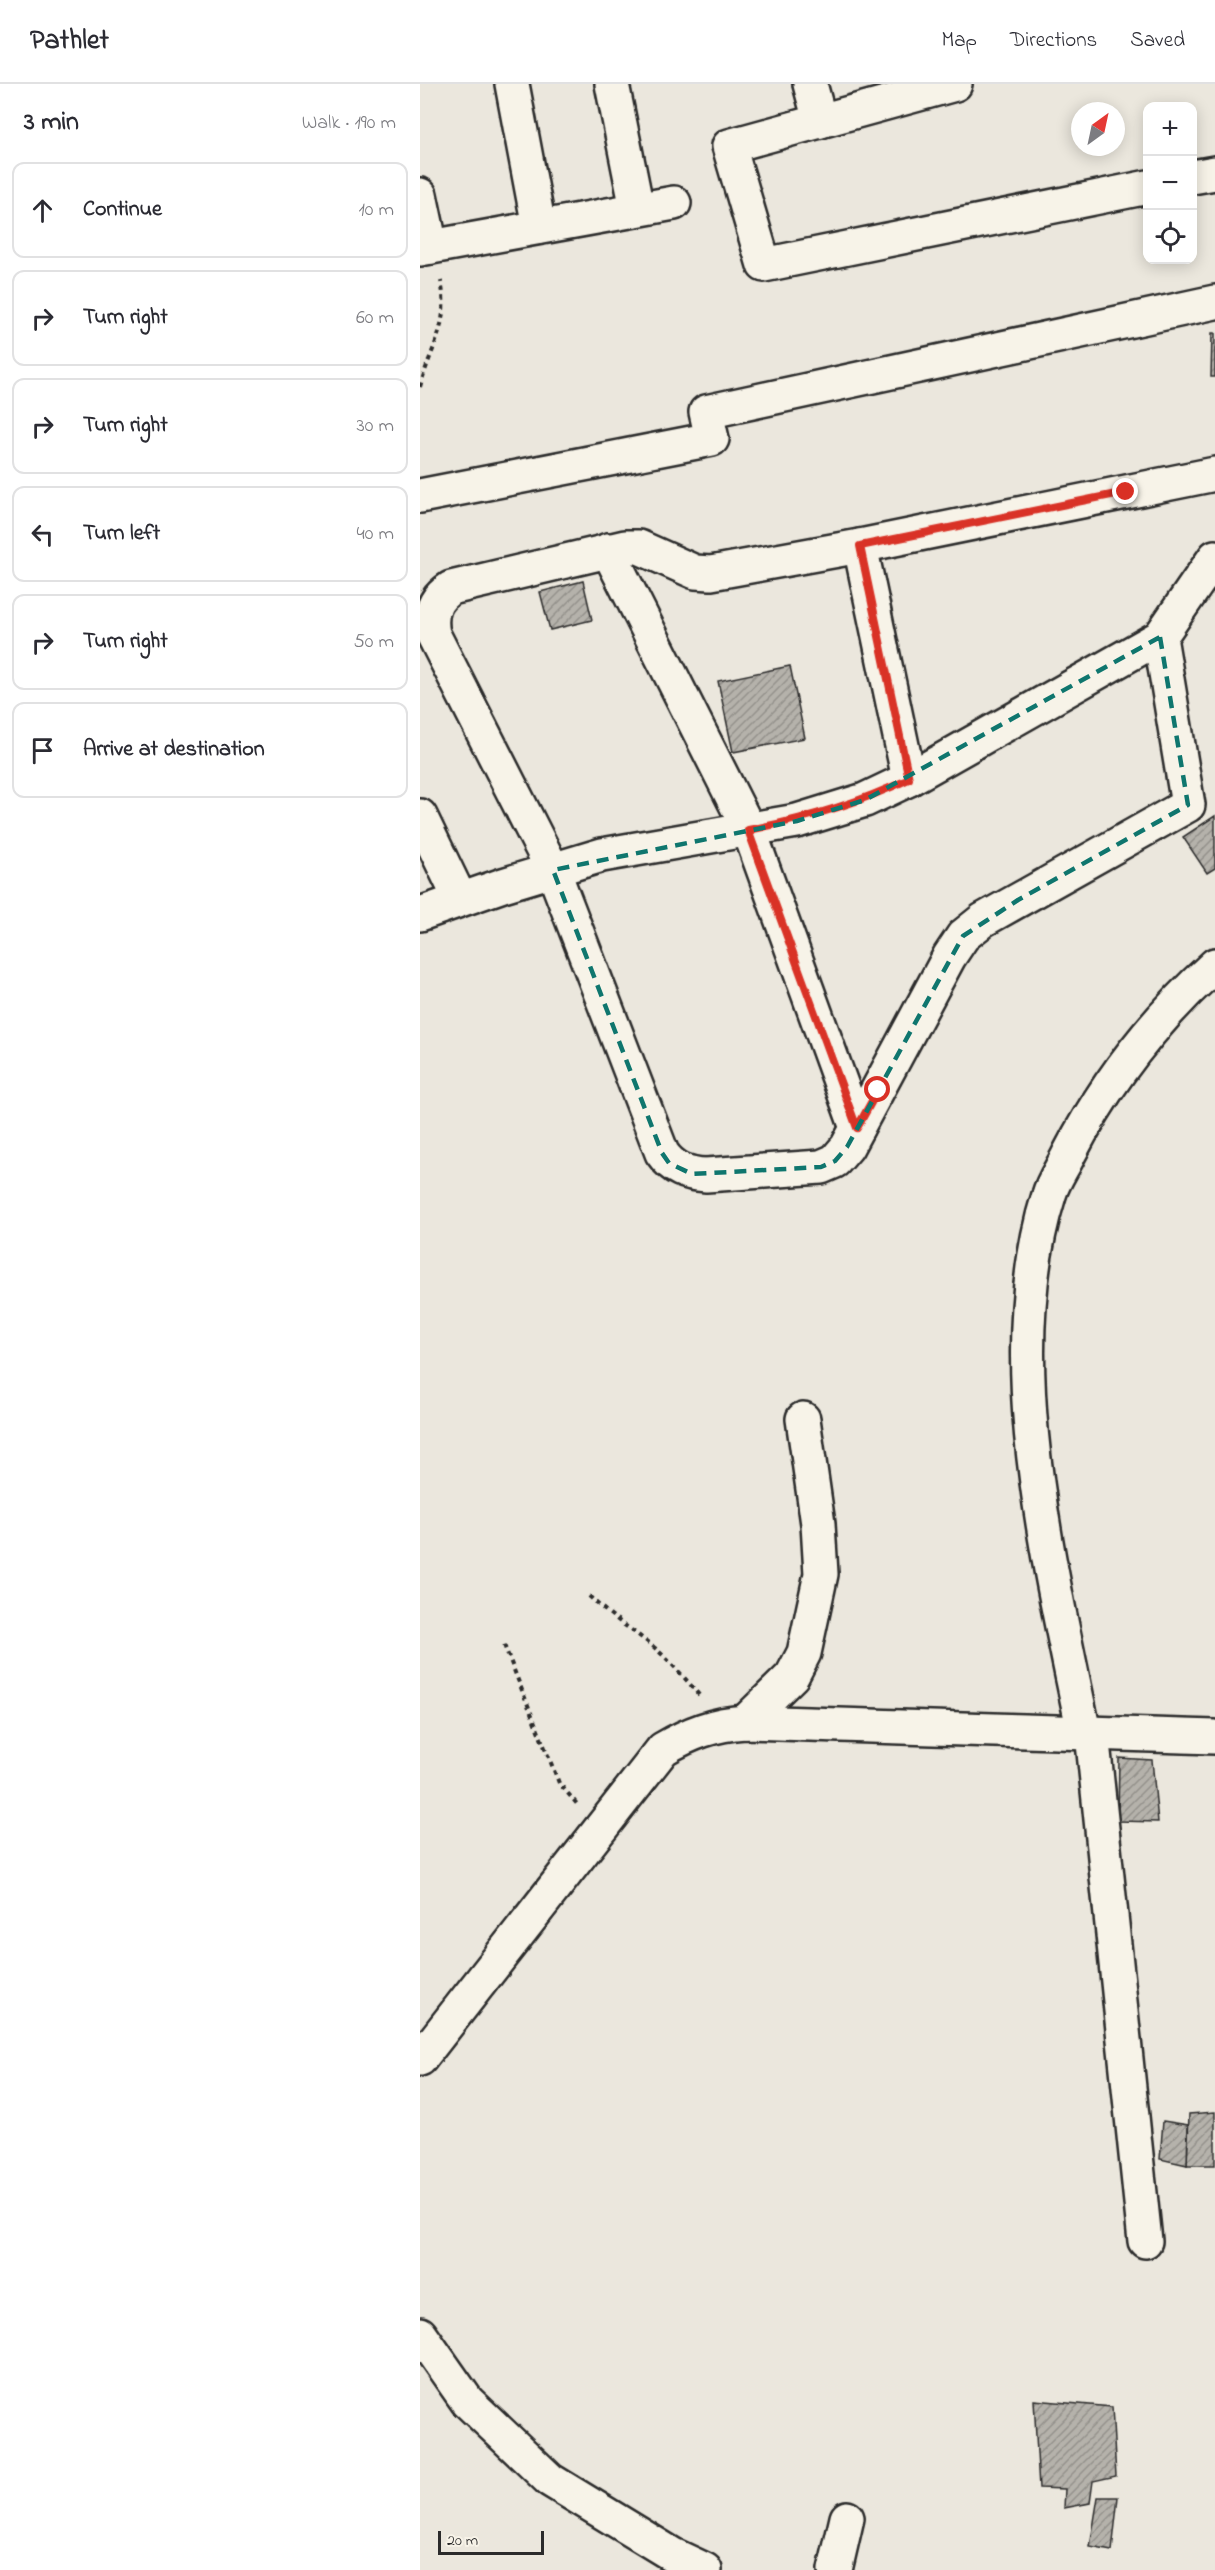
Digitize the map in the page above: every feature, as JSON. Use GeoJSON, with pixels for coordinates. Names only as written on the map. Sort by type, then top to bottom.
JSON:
{"type":"FeatureCollection","features":[{"type":"Feature","properties":{"kind":"street"},"geometry":{"type":"LineString","coordinates":[[512,84],[539,227]]}},
{"type":"Feature","properties":{"kind":"street"},"geometry":{"type":"LineString","coordinates":[[612,84],[637,209]]}},
{"type":"Feature","properties":{"kind":"street"},"geometry":{"type":"LineString","coordinates":[[810,84],[820,121]]}},
{"type":"Feature","properties":{"kind":"street"},"geometry":{"type":"LineString","coordinates":[[955,84],[729,146],[764,265],[1143,188]]}},
{"type":"Feature","properties":{"kind":"street"},"geometry":{"type":"LineString","coordinates":[[1197,176],[1215,173]]}},
{"type":"Feature","properties":{"kind":"street"},"geometry":{"type":"LineString","coordinates":[[420,195],[425,248],[674,203]]}},
{"type":"Feature","properties":{"kind":"street"},"geometry":{"type":"LineString","coordinates":[[420,496],[712,439],[706,412],[1215,302]]}},
{"type":"Feature","properties":{"kind":"street"},"geometry":{"type":"LineString","coordinates":[[1160,637],[1188,805],[983,920],[963,936],[949,957],[847,1147],[835,1161],[821,1167],[706,1175],[692,1174],[669,1163],[662,1153],[553,870],[433,634],[431,622],[432,612],[441,594],[463,583],[608,549],[639,547],[687,569],[711,573],[860,546],[1215,474]]}},
{"type":"Feature","properties":{"kind":"street"},"geometry":{"type":"LineString","coordinates":[[860,546],[909,779]]}},
{"type":"Feature","properties":{"kind":"street"},"geometry":{"type":"LineString","coordinates":[[608,549],[748,830],[857,1128]]}},
{"type":"Feature","properties":{"kind":"street"},"geometry":{"type":"LineString","coordinates":[[420,914],[460,899],[602,855],[797,821],[865,800],[909,779],[1160,637],[1215,557]]}},
{"type":"Feature","properties":{"kind":"street"},"geometry":{"type":"LineString","coordinates":[[420,816],[460,899]]}},
{"type":"Feature","properties":{"kind":"street"},"geometry":{"type":"LineString","coordinates":[[1145,2241],[1088,1733],[1044,1532],[1032,1427],[1027,1331],[1035,1257],[1049,1193],[1088,1118],[1131,1055],[1183,994],[1215,965]]}},
{"type":"Feature","properties":{"kind":"street"},"geometry":{"type":"LineString","coordinates":[[733,1723],[792,1676],[804,1653],[821,1574],[818,1524],[802,1419]]}},
{"type":"Feature","properties":{"kind":"street"},"geometry":{"type":"LineString","coordinates":[[420,2059],[663,1749],[687,1735],[733,1723],[1215,1737]]}},
{"type":"Feature","properties":{"kind":"street"},"geometry":{"type":"LineString","coordinates":[[420,2334],[467,2401],[550,2480],[670,2562],[705,2570]]}},
{"type":"Feature","properties":{"kind":"street"},"geometry":{"type":"LineString","coordinates":[[835,2570],[847,2518]]}},
{"type":"Feature","properties":{"kind":"path"},"geometry":{"type":"LineString","coordinates":[[420,387],[444,320],[444,298],[425,248]]}},
{"type":"Feature","properties":{"kind":"path"},"geometry":{"type":"LineString","coordinates":[[589,1596],[610,1616],[653,1646],[733,1723]]}},
{"type":"Feature","properties":{"kind":"path"},"geometry":{"type":"LineString","coordinates":[[504,1645],[559,1783],[599,1830]]}},
{"type":"Feature","properties":{"kind":"highlighted area"},"geometry":{"type":"Polygon","coordinates":[[[1160,637],[1188,805],[1018,900],[963,936],[847,1147],[835,1161],[821,1167],[692,1174],[669,1163],[662,1153],[553,870],[797,821],[865,800],[1160,637]]]}},
{"type":"Feature","properties":{"kind":"building"},"geometry":{"type":"Polygon","coordinates":[[[1212,333],[1215,333],[1215,377],[1211,377],[1212,333]]]}},
{"type":"Feature","properties":{"kind":"building"},"geometry":{"type":"Polygon","coordinates":[[[583,581],[592,620],[550,630],[540,592],[583,581]]]}},
{"type":"Feature","properties":{"kind":"building"},"geometry":{"type":"Polygon","coordinates":[[[790,666],[805,738],[733,752],[718,681],[790,666]]]}},
{"type":"Feature","properties":{"kind":"building"},"geometry":{"type":"Polygon","coordinates":[[[1215,816],[1215,868],[1207,873],[1183,837],[1215,816]]]}},
{"type":"Feature","properties":{"kind":"building"},"geometry":{"type":"Polygon","coordinates":[[[1119,1758],[1152,1760],[1158,1822],[1118,1821],[1119,1758]]]}},
{"type":"Feature","properties":{"kind":"building"},"geometry":{"type":"Polygon","coordinates":[[[1215,2112],[1215,2165],[1187,2165],[1189,2114],[1215,2112]]]}},
{"type":"Feature","properties":{"kind":"building"},"geometry":{"type":"Polygon","coordinates":[[[1163,2121],[1188,2125],[1187,2165],[1160,2159],[1163,2121]]]}},
{"type":"Feature","properties":{"kind":"building"},"geometry":{"type":"Polygon","coordinates":[[[1034,2400],[1112,2407],[1116,2476],[1093,2481],[1090,2503],[1064,2508],[1065,2489],[1039,2488],[1034,2400]]]}},
{"type":"Feature","properties":{"kind":"building"},"geometry":{"type":"Polygon","coordinates":[[[1098,2497],[1118,2497],[1112,2551],[1090,2547],[1098,2497]]]}},
{"type":"Feature","properties":{"kind":"route"},"geometry":{"type":"LineString","coordinates":[[878,1090],[857,1128],[748,830],[797,821],[834,810],[865,800],[909,779],[860,546],[1126,492]]}}]}
